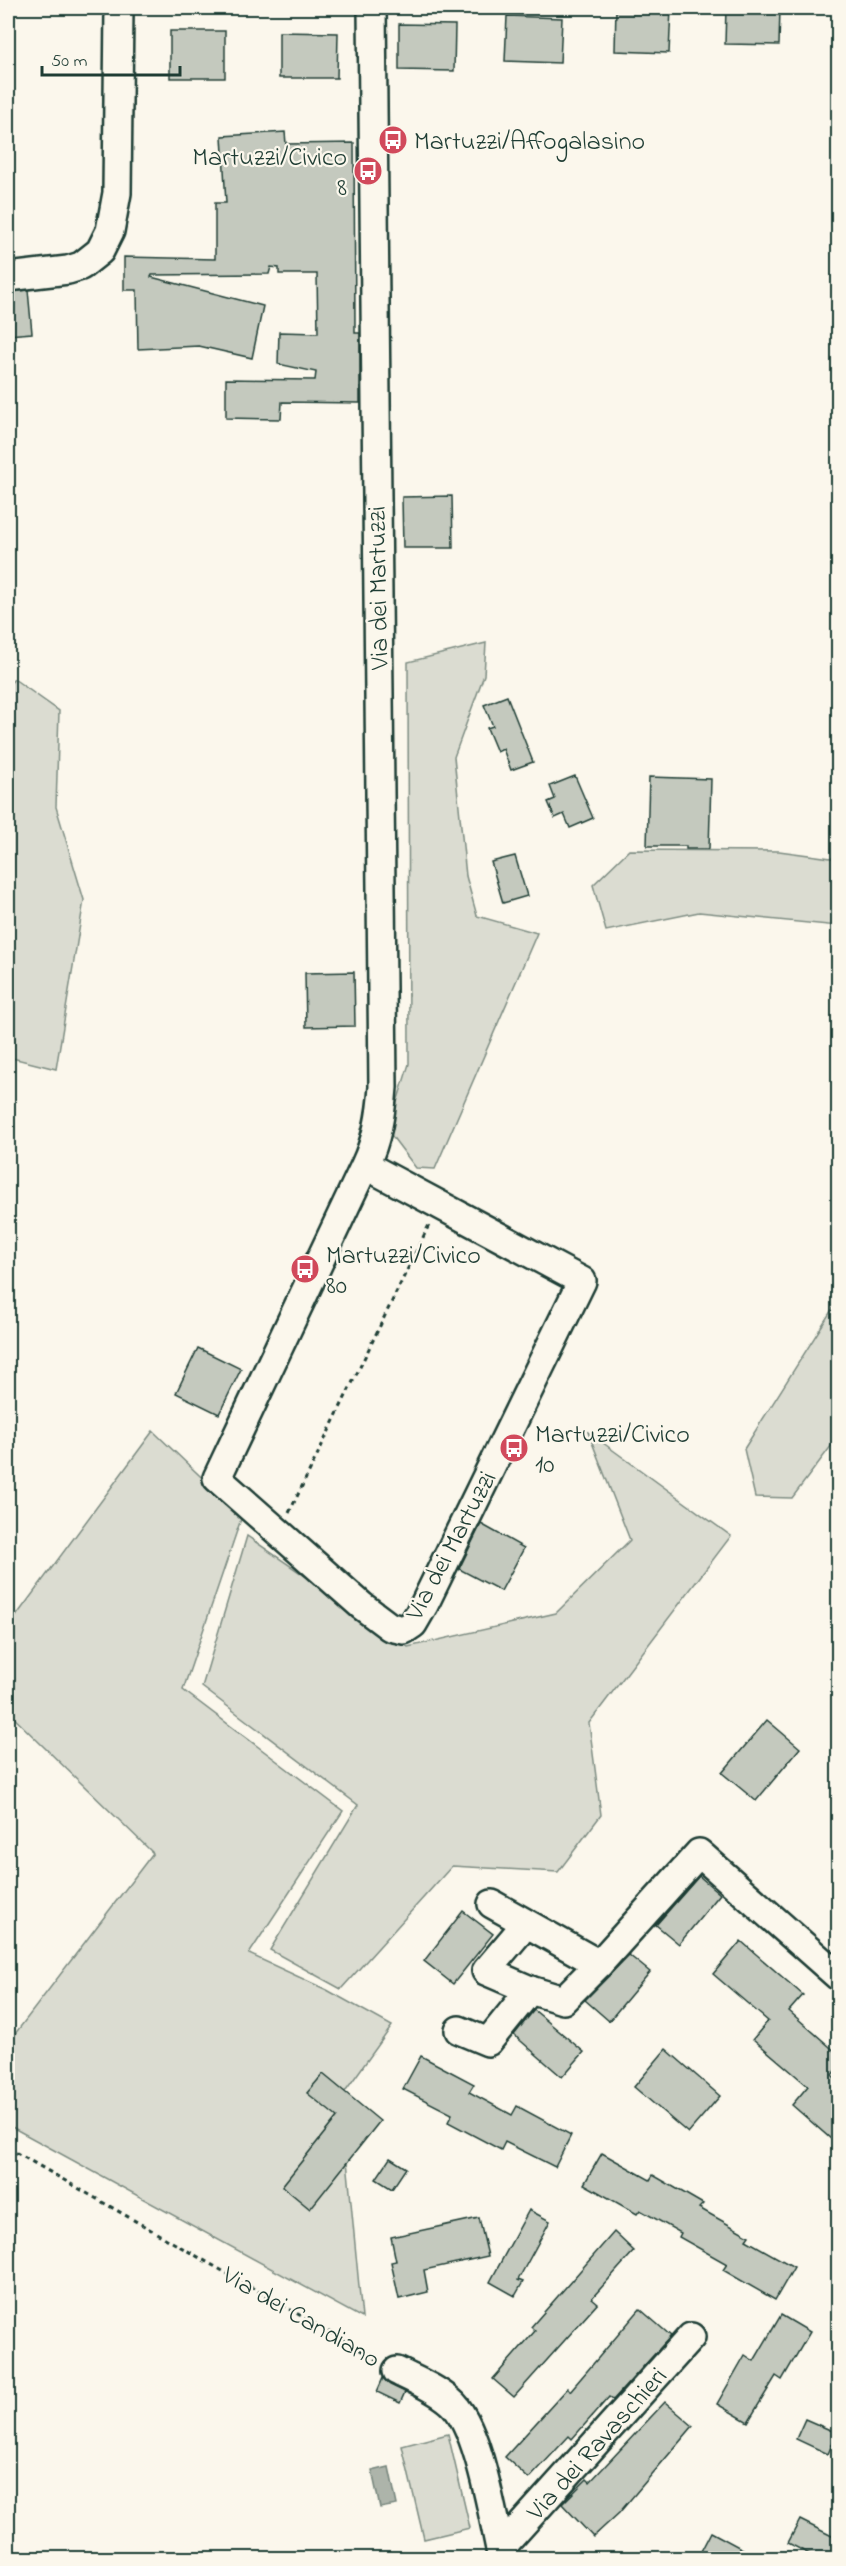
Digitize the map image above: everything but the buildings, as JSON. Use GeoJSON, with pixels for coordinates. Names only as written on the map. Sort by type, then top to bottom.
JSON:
{"type":"FeatureCollection","features":[{"type":"Feature","properties":{"kind":"street"},"geometry":{"type":"LineString","coordinates":[[8,277],[68,270],[81,266],[100,251],[110,231],[117,193],[119,8]]}},
{"type":"Feature","properties":{"kind":"street","name":"Via dei Martuzzi"},"geometry":{"type":"LineString","coordinates":[[364,1165],[582,1281],[429,1595],[409,1628],[397,1630],[362,1606],[217,1478],[364,1165],[373,1147],[381,1117],[383,1087],[372,8]]}},
{"type":"Feature","properties":{"kind":"street"},"geometry":{"type":"LineString","coordinates":[[525,1924],[486,1971],[530,1990],[563,2000],[599,1964],[699,1853],[838,1976]]}},
{"type":"Feature","properties":{"kind":"street"},"geometry":{"type":"LineString","coordinates":[[492,1904],[599,1964]]}},
{"type":"Feature","properties":{"kind":"street"},"geometry":{"type":"LineString","coordinates":[[459,2030],[488,2042],[530,1990]]}},
{"type":"Feature","properties":{"kind":"street","name":"Via dei Ravaschieri"},"geometry":{"type":"LineString","coordinates":[[501,2554],[691,2337]]}},
{"type":"Feature","properties":{"kind":"street","name":"Via dei Candiano"},"geometry":{"type":"LineString","coordinates":[[397,2371],[450,2400],[465,2418],[474,2442],[501,2554]]}},
{"type":"Feature","properties":{"kind":"path"},"geometry":{"type":"LineString","coordinates":[[279,1534],[439,1205]]}},
{"type":"Feature","properties":{"kind":"path","name":"Via dei Candiano"},"geometry":{"type":"LineString","coordinates":[[8,2148],[397,2371]]}},
{"type":"Feature","properties":{"kind":"shaded area"},"geometry":{"type":"Polygon","coordinates":[[[486,643],[484,675],[454,757],[466,876],[477,916],[537,933],[435,1169],[416,1168],[388,1131],[409,1064],[408,662],[486,643]]]}},
{"type":"Feature","properties":{"kind":"shaded area"},"geometry":{"type":"Polygon","coordinates":[[[14,679],[59,711],[56,807],[84,900],[56,1069],[8,1057],[8,686],[14,679]]]}},
{"type":"Feature","properties":{"kind":"shaded area"},"geometry":{"type":"Polygon","coordinates":[[[629,850],[779,851],[838,859],[838,926],[699,912],[606,931],[593,885],[629,850]]]}},
{"type":"Feature","properties":{"kind":"shaded area"},"geometry":{"type":"Polygon","coordinates":[[[838,1300],[838,1437],[792,1498],[755,1497],[744,1449],[838,1300]]]}},
{"type":"Feature","properties":{"kind":"shaded area"},"geometry":{"type":"Polygon","coordinates":[[[153,1431],[242,1516],[183,1690],[343,1811],[249,1954],[327,1990],[392,2026],[341,2097],[362,2318],[8,2125],[8,2043],[153,1853],[8,1712],[8,1627],[153,1431]]]}},
{"type":"Feature","properties":{"kind":"shaded area"},"geometry":{"type":"Polygon","coordinates":[[[588,1432],[731,1536],[589,1723],[601,1815],[558,1872],[452,1866],[341,1989],[270,1950],[358,1805],[202,1687],[247,1536],[408,1647],[556,1613],[630,1540],[588,1432]]]}},
{"type":"Feature","properties":{"kind":"shaded area"},"geometry":{"type":"Polygon","coordinates":[[[448,2434],[470,2528],[424,2539],[402,2446],[448,2434]]]}},
{"type":"Feature","properties":{"kind":"shaded area"},"geometry":{"type":"Polygon","coordinates":[[[389,2467],[397,2505],[380,2508],[372,2471],[389,2467]]]}},
{"type":"Feature","properties":{"kind":"place","name":"Martuzzi/Affogalasino"},"geometry":{"type":"Point","coordinates":[393,140]}},
{"type":"Feature","properties":{"kind":"place","name":"Martuzzi/Civico 8"},"geometry":{"type":"Point","coordinates":[368,171]}},
{"type":"Feature","properties":{"kind":"place","name":"Martuzzi/Civico 80"},"geometry":{"type":"Point","coordinates":[305,1269]}},
{"type":"Feature","properties":{"kind":"place","name":"Martuzzi/Civico 10"},"geometry":{"type":"Point","coordinates":[514,1448]}}]}
